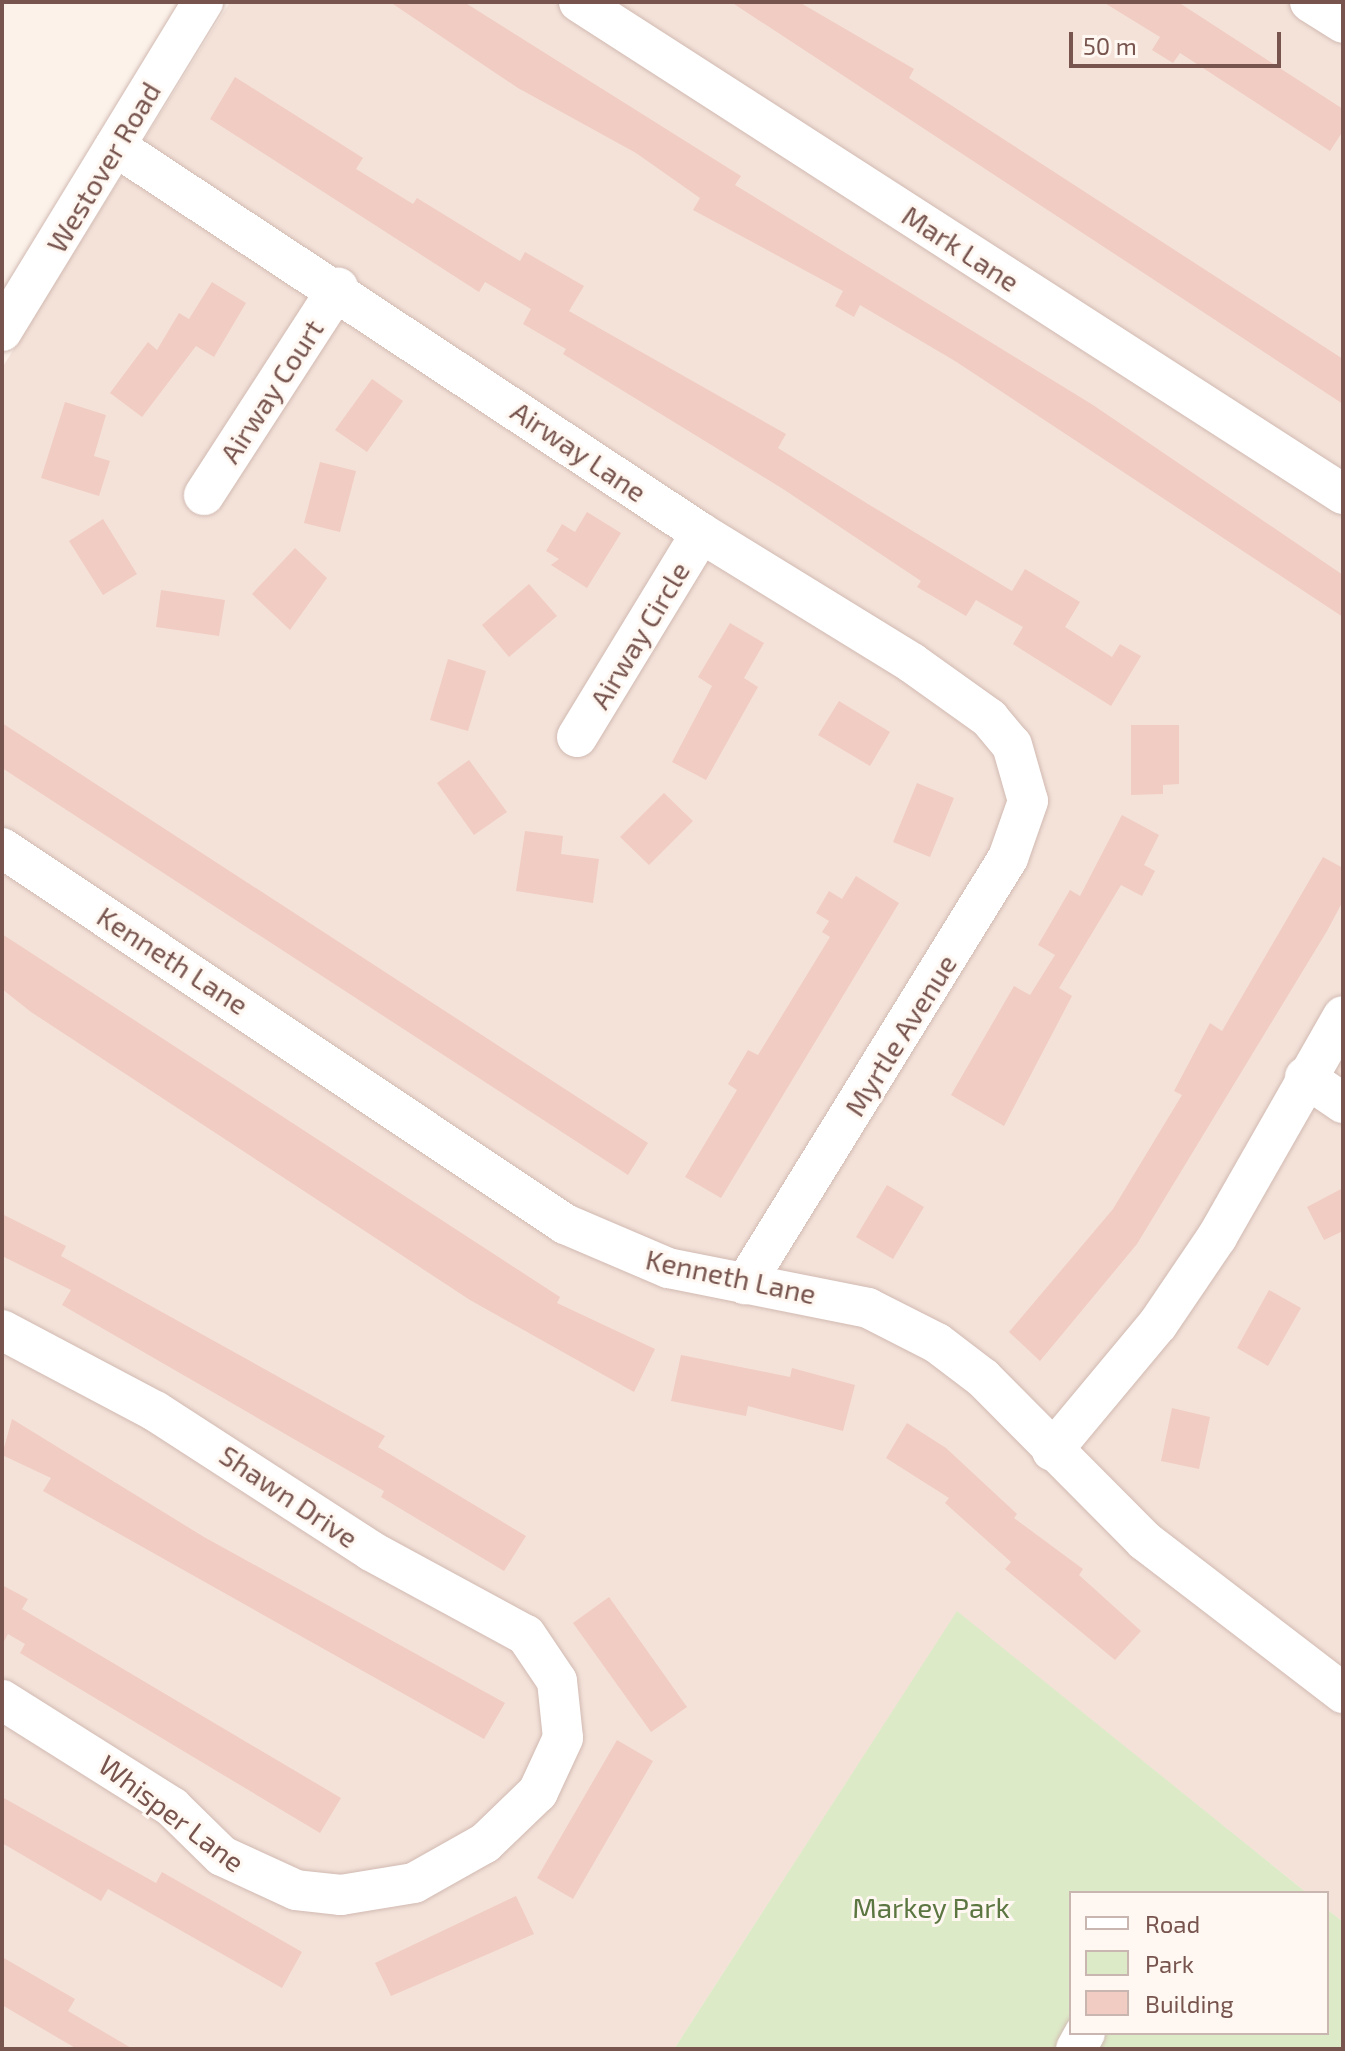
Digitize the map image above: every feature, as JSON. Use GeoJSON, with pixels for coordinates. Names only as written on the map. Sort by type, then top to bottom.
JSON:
{"type":"FeatureCollection","features":[{"type":"Feature","properties":{"kind":"street","name":"Westover Road"},"geometry":{"type":"LineString","coordinates":[[2,331],[14,284],[115,146],[203,2]]}},
{"type":"Feature","properties":{"kind":"street","name":"Mark Lane"},"geometry":{"type":"LineString","coordinates":[[579,2],[1343,494]]}},
{"type":"Feature","properties":{"kind":"street"},"geometry":{"type":"LineString","coordinates":[[1310,2],[1343,23]]}},
{"type":"Feature","properties":{"kind":"street","name":"Airway Lane"},"geometry":{"type":"LineString","coordinates":[[115,146],[338,288],[701,533],[989,718],[1024,774]]}},
{"type":"Feature","properties":{"kind":"street","name":"Airway Court"},"geometry":{"type":"LineString","coordinates":[[204,495],[338,288]]}},
{"type":"Feature","properties":{"kind":"street","name":"Airway Circle"},"geometry":{"type":"LineString","coordinates":[[577,737],[701,533]]}},
{"type":"Feature","properties":{"kind":"street","name":"Myrtle Avenue"},"geometry":{"type":"LineString","coordinates":[[745,1284],[1008,858],[1028,801],[1024,774]]}},
{"type":"Feature","properties":{"kind":"street","name":"Kenneth Lane"},"geometry":{"type":"LineString","coordinates":[[2,848],[565,1224],[668,1268],[745,1284],[812,1292],[916,1330],[983,1378],[1052,1451],[1145,1541],[1343,1693]]}},
{"type":"Feature","properties":{"kind":"street"},"geometry":{"type":"LineString","coordinates":[[1052,1451],[1158,1324],[1209,1250],[1305,1077],[1343,1016]]}},
{"type":"Feature","properties":{"kind":"street"},"geometry":{"type":"LineString","coordinates":[[1305,1077],[1343,1103]]}},
{"type":"Feature","properties":{"kind":"street","name":"Shawn Drive"},"geometry":{"type":"LineString","coordinates":[[2,1330],[155,1411],[371,1551],[507,1622],[545,1656],[557,1681]]}},
{"type":"Feature","properties":{"kind":"street","name":"Whisper Lane"},"geometry":{"type":"LineString","coordinates":[[2,1700],[172,1807],[222,1856],[296,1890],[341,1895],[378,1892],[449,1868],[538,1792],[563,1738],[557,1681]]}},
{"type":"Feature","properties":{"kind":"shaded area"},"geometry":{"type":"Polygon","coordinates":[[[230,2],[1343,2],[1343,1922],[1329,1911],[1329,1891],[1305,1891],[957,1612],[674,2049],[2,2049],[2,368],[230,2]]]}},
{"type":"Feature","properties":{"kind":"green space","name":"Markey Park"},"geometry":{"type":"Polygon","coordinates":[[[957,1611],[1305,1891],[1069,1891],[1069,2035],[1329,2035],[1329,1911],[1343,1922],[1343,2049],[674,2049],[957,1611]]]}},
{"type":"Feature","properties":{"kind":"building"},"geometry":{"type":"Polygon","coordinates":[[[390,2],[464,2],[741,176],[735,185],[1093,405],[1343,575],[1343,617],[955,361],[860,305],[854,317],[835,306],[843,291],[693,210],[700,198],[636,153],[518,88],[390,2]]]}},
{"type":"Feature","properties":{"kind":"building"},"geometry":{"type":"Polygon","coordinates":[[[731,2],[799,2],[914,69],[909,78],[1343,359],[1343,404],[731,2]]]}},
{"type":"Feature","properties":{"kind":"building"},"geometry":{"type":"Polygon","coordinates":[[[1103,2],[1178,2],[1343,109],[1343,131],[1330,151],[1180,53],[1173,63],[1152,50],[1160,37],[1103,2]]]}},
{"type":"Feature","properties":{"kind":"building"},"geometry":{"type":"Polygon","coordinates":[[[235,77],[363,158],[356,169],[413,204],[417,198],[520,261],[525,252],[584,286],[569,311],[786,434],[778,448],[868,504],[1012,591],[1025,569],[1080,602],[1065,627],[1112,657],[1120,644],[1141,656],[1111,706],[1013,644],[1023,627],[976,600],[966,616],[917,587],[921,581],[783,489],[563,354],[566,349],[523,324],[531,309],[485,282],[479,292],[210,119],[235,77]]]}},
{"type":"Feature","properties":{"kind":"building"},"geometry":{"type":"Polygon","coordinates":[[[212,282],[246,303],[214,357],[196,346],[142,417],[110,393],[148,342],[157,350],[179,313],[189,319],[212,282]]]}},
{"type":"Feature","properties":{"kind":"building"},"geometry":{"type":"Polygon","coordinates":[[[372,379],[403,401],[367,452],[335,430],[372,379]]]}},
{"type":"Feature","properties":{"kind":"building"},"geometry":{"type":"Polygon","coordinates":[[[65,402],[106,415],[94,456],[110,461],[99,496],[41,478],[65,402]]]}},
{"type":"Feature","properties":{"kind":"building"},"geometry":{"type":"Polygon","coordinates":[[[320,462],[356,471],[340,532],[304,523],[320,462]]]}},
{"type":"Feature","properties":{"kind":"building"},"geometry":{"type":"Polygon","coordinates":[[[587,512],[621,533],[587,588],[551,565],[559,559],[546,551],[562,524],[575,532],[587,512]]]}},
{"type":"Feature","properties":{"kind":"building"},"geometry":{"type":"Polygon","coordinates":[[[103,519],[137,574],[103,595],[69,541],[103,519]]]}},
{"type":"Feature","properties":{"kind":"building"},"geometry":{"type":"Polygon","coordinates":[[[295,548],[327,578],[290,630],[252,594],[295,548]]]}},
{"type":"Feature","properties":{"kind":"building"},"geometry":{"type":"Polygon","coordinates":[[[529,584],[557,616],[509,657],[482,625],[529,584]]]}},
{"type":"Feature","properties":{"kind":"building"},"geometry":{"type":"Polygon","coordinates":[[[161,590],[225,600],[219,636],[156,627],[161,590]]]}},
{"type":"Feature","properties":{"kind":"building"},"geometry":{"type":"Polygon","coordinates":[[[730,623],[764,643],[744,678],[758,687],[706,780],[672,762],[712,686],[698,677],[730,623]]]}},
{"type":"Feature","properties":{"kind":"building"},"geometry":{"type":"Polygon","coordinates":[[[448,659],[486,671],[468,731],[430,720],[448,659]]]}},
{"type":"Feature","properties":{"kind":"building"},"geometry":{"type":"Polygon","coordinates":[[[839,701],[890,732],[870,766],[818,735],[839,701]]]}},
{"type":"Feature","properties":{"kind":"building"},"geometry":{"type":"Polygon","coordinates":[[[2,723],[648,1143],[628,1175],[2,768],[2,723]]]}},
{"type":"Feature","properties":{"kind":"building"},"geometry":{"type":"Polygon","coordinates":[[[1131,725],[1179,725],[1179,784],[1163,785],[1163,794],[1131,795],[1131,725]]]}},
{"type":"Feature","properties":{"kind":"building"},"geometry":{"type":"Polygon","coordinates":[[[469,760],[507,812],[474,835],[437,783],[469,760]]]}},
{"type":"Feature","properties":{"kind":"building"},"geometry":{"type":"Polygon","coordinates":[[[917,783],[954,798],[930,857],[893,842],[917,783]]]}},
{"type":"Feature","properties":{"kind":"building"},"geometry":{"type":"Polygon","coordinates":[[[664,793],[693,821],[649,865],[620,837],[664,793]]]}},
{"type":"Feature","properties":{"kind":"building"},"geometry":{"type":"Polygon","coordinates":[[[1122,815],[1159,835],[1144,865],[1155,871],[1142,896],[1121,885],[1059,988],[1072,996],[1004,1126],[951,1095],[1014,986],[1030,995],[1055,955],[1038,945],[1070,890],[1080,896],[1122,815]]]}},
{"type":"Feature","properties":{"kind":"building"},"geometry":{"type":"Polygon","coordinates":[[[525,831],[563,836],[561,854],[599,859],[593,903],[516,891],[525,831]]]}},
{"type":"Feature","properties":{"kind":"building"},"geometry":{"type":"Polygon","coordinates":[[[1323,857],[1343,868],[1343,901],[1327,931],[1137,1244],[1040,1361],[1009,1332],[1113,1209],[1182,1095],[1174,1091],[1210,1023],[1222,1031],[1323,857]]]}},
{"type":"Feature","properties":{"kind":"building"},"geometry":{"type":"Polygon","coordinates":[[[856,876],[899,903],[721,1198],[685,1177],[737,1090],[728,1084],[748,1050],[758,1055],[830,937],[822,932],[829,921],[816,913],[829,891],[842,899],[856,876]]]}},
{"type":"Feature","properties":{"kind":"building"},"geometry":{"type":"Polygon","coordinates":[[[2,934],[560,1297],[557,1303],[655,1349],[634,1392],[470,1300],[31,1012],[2,989],[2,934]]]}},
{"type":"Feature","properties":{"kind":"building"},"geometry":{"type":"Polygon","coordinates":[[[887,1185],[924,1207],[893,1259],[856,1237],[887,1185]]]}},
{"type":"Feature","properties":{"kind":"building"},"geometry":{"type":"Polygon","coordinates":[[[1343,1188],[1343,1231],[1324,1240],[1307,1207],[1343,1188]]]}},
{"type":"Feature","properties":{"kind":"building"},"geometry":{"type":"Polygon","coordinates":[[[2,1214],[66,1246],[61,1256],[385,1436],[378,1447],[526,1536],[504,1571],[381,1497],[384,1491],[62,1305],[71,1290],[2,1256],[2,1214]]]}},
{"type":"Feature","properties":{"kind":"building"},"geometry":{"type":"Polygon","coordinates":[[[1269,1290],[1301,1308],[1268,1366],[1237,1348],[1269,1290]]]}},
{"type":"Feature","properties":{"kind":"building"},"geometry":{"type":"Polygon","coordinates":[[[681,1355],[790,1377],[792,1368],[855,1385],[843,1431],[748,1406],[746,1416],[671,1401],[681,1355]]]}},
{"type":"Feature","properties":{"kind":"building"},"geometry":{"type":"Polygon","coordinates":[[[1172,1408],[1210,1417],[1199,1469],[1161,1461],[1172,1408]]]}},
{"type":"Feature","properties":{"kind":"building"},"geometry":{"type":"Polygon","coordinates":[[[12,1419],[204,1537],[505,1703],[484,1739],[43,1491],[51,1478],[2,1455],[12,1419]]]}},
{"type":"Feature","properties":{"kind":"building"},"geometry":{"type":"Polygon","coordinates":[[[907,1423],[946,1448],[1017,1514],[1014,1518],[1083,1569],[1079,1575],[1141,1631],[1115,1660],[1005,1569],[1011,1562],[945,1503],[949,1498],[886,1458],[907,1423]]]}},
{"type":"Feature","properties":{"kind":"building"},"geometry":{"type":"Polygon","coordinates":[[[2,1585],[28,1599],[22,1609],[341,1798],[320,1833],[20,1653],[25,1644],[8,1634],[2,1645],[2,1585]]]}},
{"type":"Feature","properties":{"kind":"building"},"geometry":{"type":"Polygon","coordinates":[[[609,1597],[687,1707],[651,1732],[573,1623],[609,1597]]]}},
{"type":"Feature","properties":{"kind":"building"},"geometry":{"type":"Polygon","coordinates":[[[617,1740],[653,1761],[573,1899],[537,1878],[617,1740]]]}},
{"type":"Feature","properties":{"kind":"building"},"geometry":{"type":"Polygon","coordinates":[[[2,1797],[156,1883],[162,1872],[302,1952],[282,1988],[108,1889],[101,1901],[2,1843],[2,1797]]]}},
{"type":"Feature","properties":{"kind":"building"},"geometry":{"type":"Polygon","coordinates":[[[516,1896],[534,1934],[391,1996],[375,1963],[516,1896]]]}},
{"type":"Feature","properties":{"kind":"building"},"geometry":{"type":"Polygon","coordinates":[[[2,1957],[75,1999],[68,2011],[133,2049],[77,2049],[2,2005],[2,1957]]]}}]}
